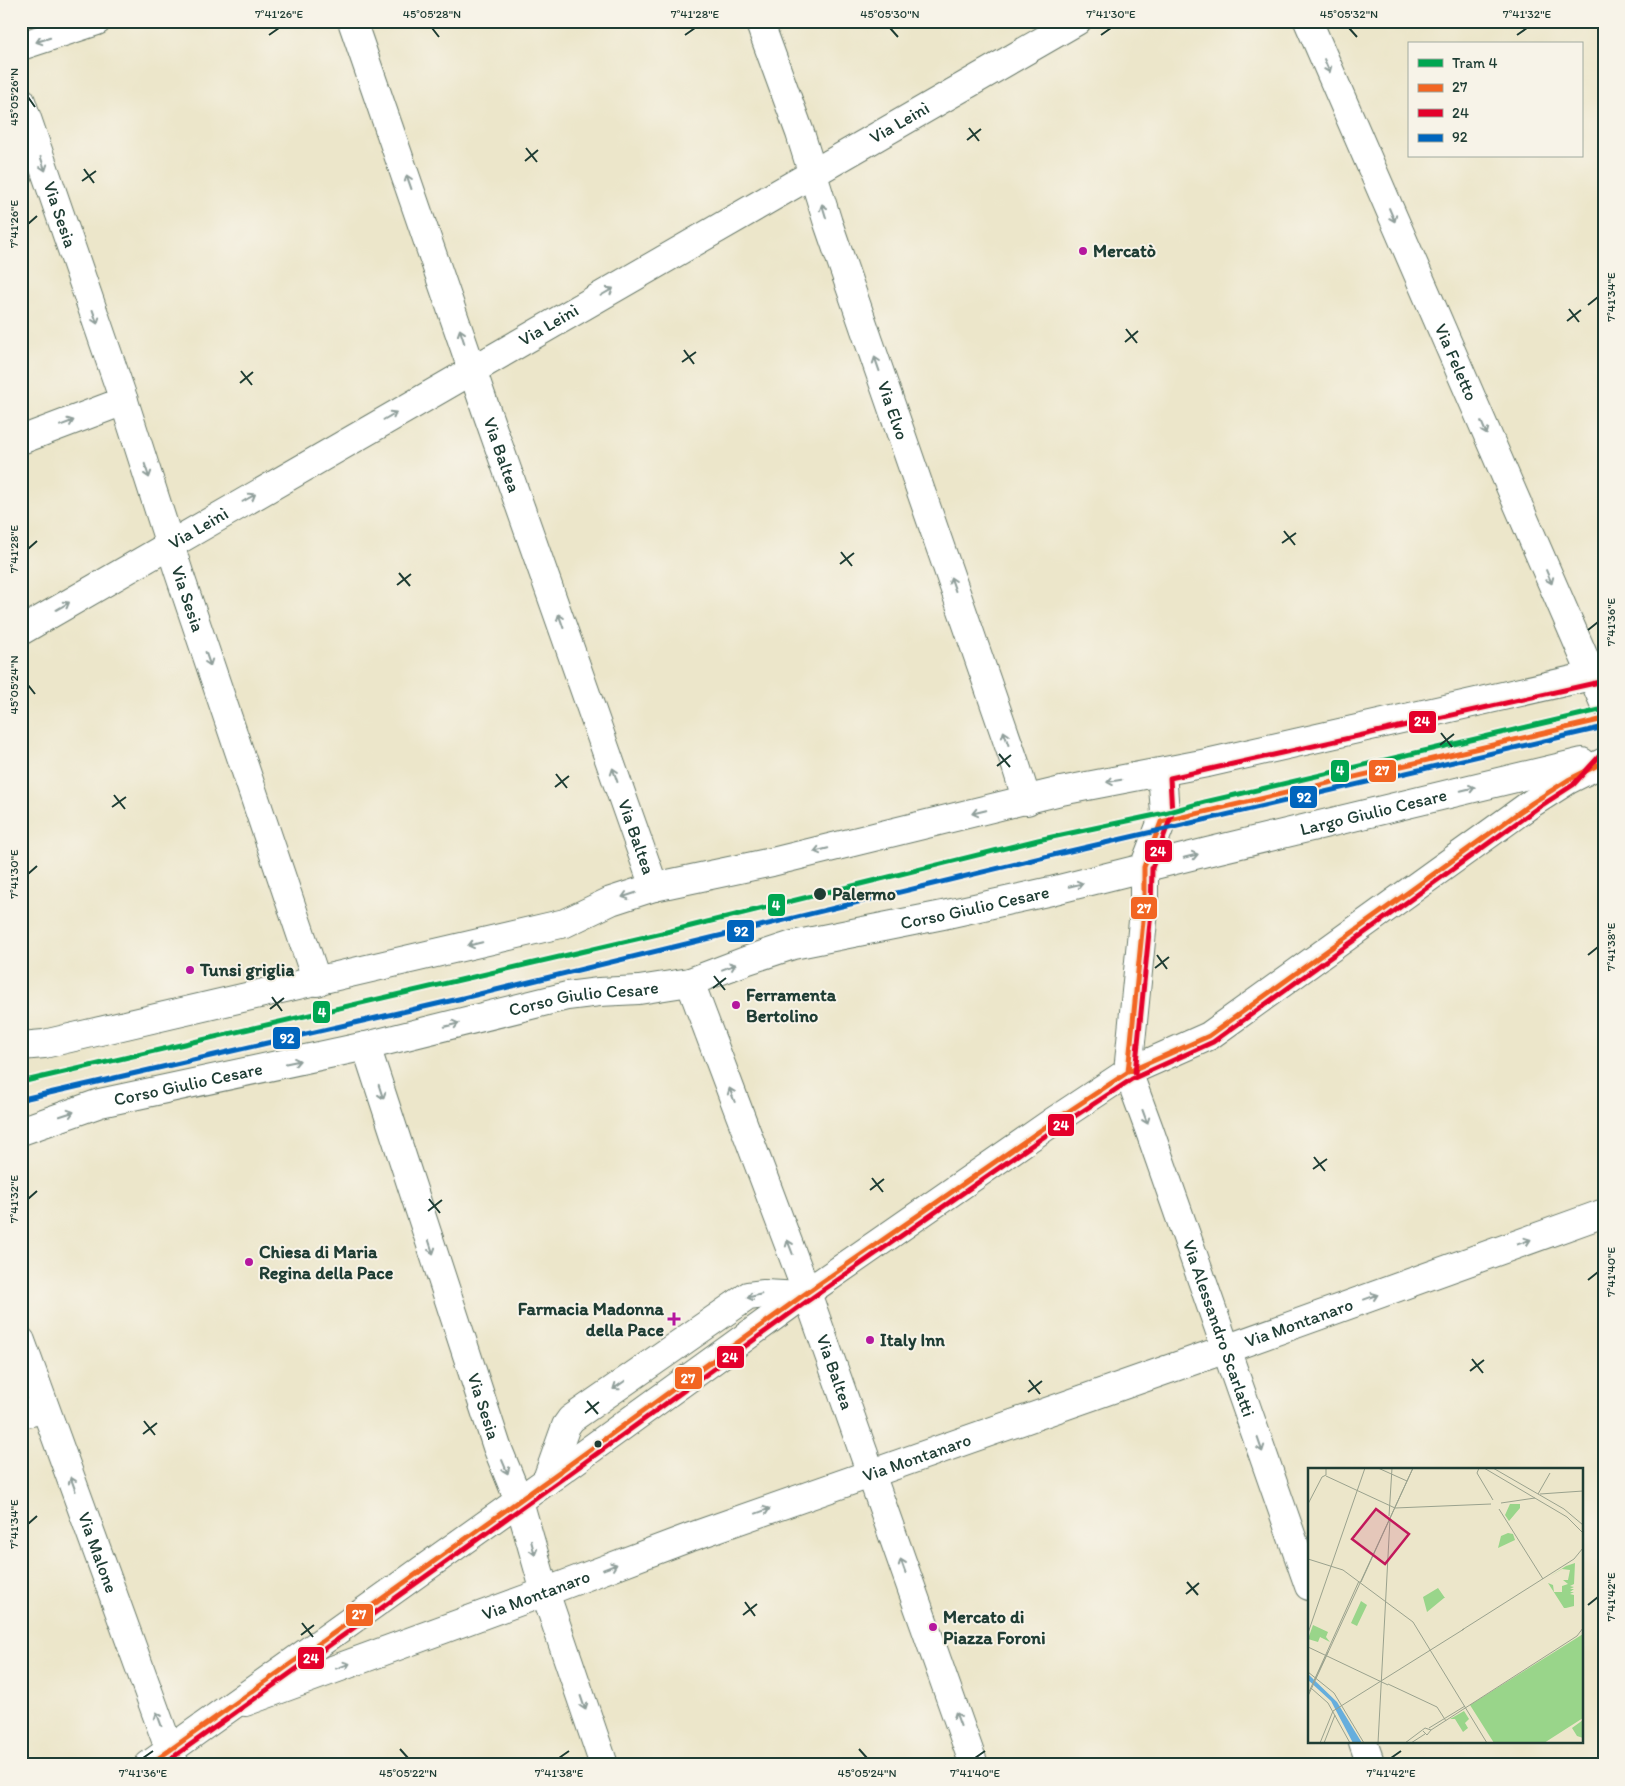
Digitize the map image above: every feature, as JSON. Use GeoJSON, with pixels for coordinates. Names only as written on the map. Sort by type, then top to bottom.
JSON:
{"type":"FeatureCollection","features":[{"type":"Feature","properties":{"kind":"street"},"geometry":{"type":"LineString","coordinates":[[21,46],[97,21]]}},
{"type":"Feature","properties":{"kind":"street","name":"Via Baltea"},"geometry":{"type":"LineString","coordinates":[[352,21],[654,887]]}},
{"type":"Feature","properties":{"kind":"street","name":"Via Elvo"},"geometry":{"type":"LineString","coordinates":[[759,21],[1016,766],[1026,801]]}},
{"type":"Feature","properties":{"kind":"street","name":"Via Leinì"},"geometry":{"type":"LineString","coordinates":[[21,630],[1077,21]]}},
{"type":"Feature","properties":{"kind":"street","name":"Via Feletto"},"geometry":{"type":"LineString","coordinates":[[1308,21],[1597,674],[1604,703]]}},
{"type":"Feature","properties":{"kind":"street","name":"Via Sesia"},"geometry":{"type":"LineString","coordinates":[[21,101],[124,401],[316,982]]}},
{"type":"Feature","properties":{"kind":"street"},"geometry":{"type":"LineString","coordinates":[[21,440],[124,401]]}},
{"type":"Feature","properties":{"kind":"street"},"geometry":{"type":"LineString","coordinates":[[21,1046],[44,1044],[566,923],[611,901],[654,887],[772,862],[1061,791],[1162,772],[1597,674]]}},
{"type":"Feature","properties":{"kind":"street","name":"Largo Giulio Cesare"},"geometry":{"type":"LineString","coordinates":[[1144,867],[1604,757]]}},
{"type":"Feature","properties":{"kind":"street"},"geometry":{"type":"LineString","coordinates":[[165,1760],[232,1707],[805,1294],[1128,1072],[1208,1036],[1532,802],[1568,780],[1604,762]]}},
{"type":"Feature","properties":{"kind":"street"},"geometry":{"type":"LineString","coordinates":[[1128,1072],[1144,912],[1144,867],[1165,813],[1162,772]]}},
{"type":"Feature","properties":{"kind":"street","name":"Corso Giulio Cesare"},"geometry":{"type":"LineString","coordinates":[[21,1131],[100,1103],[366,1046],[567,996],[640,990],[690,982],[793,945],[1033,895],[1144,867]]}},
{"type":"Feature","properties":{"kind":"street","name":"Via Baltea"},"geometry":{"type":"LineString","coordinates":[[690,982],[870,1473],[974,1765]]}},
{"type":"Feature","properties":{"kind":"street","name":"Via Sesia"},"geometry":{"type":"LineString","coordinates":[[366,1046],[497,1447],[519,1501],[545,1592],[604,1765]]}},
{"type":"Feature","properties":{"kind":"street","name":"Via Alessandro Scarlatti"},"geometry":{"type":"LineString","coordinates":[[1128,1072],[1308,1583]]}},
{"type":"Feature","properties":{"kind":"street","name":"Via Montanaro"},"geometry":{"type":"LineString","coordinates":[[232,1707],[688,1538],[1226,1349],[1604,1213]]}},
{"type":"Feature","properties":{"kind":"street"},"geometry":{"type":"LineString","coordinates":[[546,1482],[566,1426],[571,1419],[748,1296],[805,1294]]}},
{"type":"Feature","properties":{"kind":"street","name":"Via Malone"},"geometry":{"type":"LineString","coordinates":[[21,1340],[33,1411],[165,1760]]}},
{"type":"Feature","properties":{"kind":"street"},"geometry":{"type":"LineString","coordinates":[[1364,1744],[1371,1765]]}},
{"type":"Feature","properties":{"kind":"tram line","name":"4"},"geometry":{"type":"LineString","coordinates":[[21,1082],[675,930],[1038,840],[1165,813],[1604,709]]}},
{"type":"Feature","properties":{"kind":"transit line","name":"24"},"geometry":{"type":"LineString","coordinates":[[1135,1073],[1151,912],[1152,868],[1172,814],[1170,778],[1604,681]]}},
{"type":"Feature","properties":{"kind":"transit line","name":"27"},"geometry":{"type":"LineString","coordinates":[[1161,822],[1604,719]]}},
{"type":"Feature","properties":{"kind":"transit line","name":"92"},"geometry":{"type":"LineString","coordinates":[[23,1099],[463,998],[1053,855],[1604,727]]}},
{"type":"Feature","properties":{"kind":"transit line","name":"24"},"geometry":{"type":"LineString","coordinates":[[162,1765],[806,1302],[1055,1129],[1132,1079],[1213,1042],[1536,809],[1573,785],[1604,751]]}},
{"type":"Feature","properties":{"kind":"transit line","name":"27"},"geometry":{"type":"LineString","coordinates":[[149,1765],[802,1296],[1051,1123],[1128,1072],[1209,1036],[1532,803],[1568,780],[1604,762]]}},
{"type":"Feature","properties":{"kind":"transit line","name":"27"},"geometry":{"type":"LineString","coordinates":[[1128,1072],[1144,911],[1144,867],[1161,822]]}},
{"type":"Feature","properties":{"kind":"place","name":"Mercatò"},"geometry":{"type":"Point","coordinates":[1083,251]}},
{"type":"Feature","properties":{"kind":"place","name":"Palermo"},"geometry":{"type":"Point","coordinates":[820,894]}},
{"type":"Feature","properties":{"kind":"place","name":"Tunsi griglia"},"geometry":{"type":"Point","coordinates":[190,970]}},
{"type":"Feature","properties":{"kind":"place","name":"Ferramenta Bertolino"},"geometry":{"type":"Point","coordinates":[736,1005]}},
{"type":"Feature","properties":{"kind":"place","name":"Chiesa di Maria Regina della Pace"},"geometry":{"type":"Point","coordinates":[249,1262]}},
{"type":"Feature","properties":{"kind":"place","name":"Farmacia Madonna della Pace"},"geometry":{"type":"Point","coordinates":[674,1319]}},
{"type":"Feature","properties":{"kind":"place","name":"Italy Inn"},"geometry":{"type":"Point","coordinates":[870,1340]}},
{"type":"Feature","properties":{"kind":"place","name":"Mercato di Piazza Foroni"},"geometry":{"type":"Point","coordinates":[933,1627]}}]}
